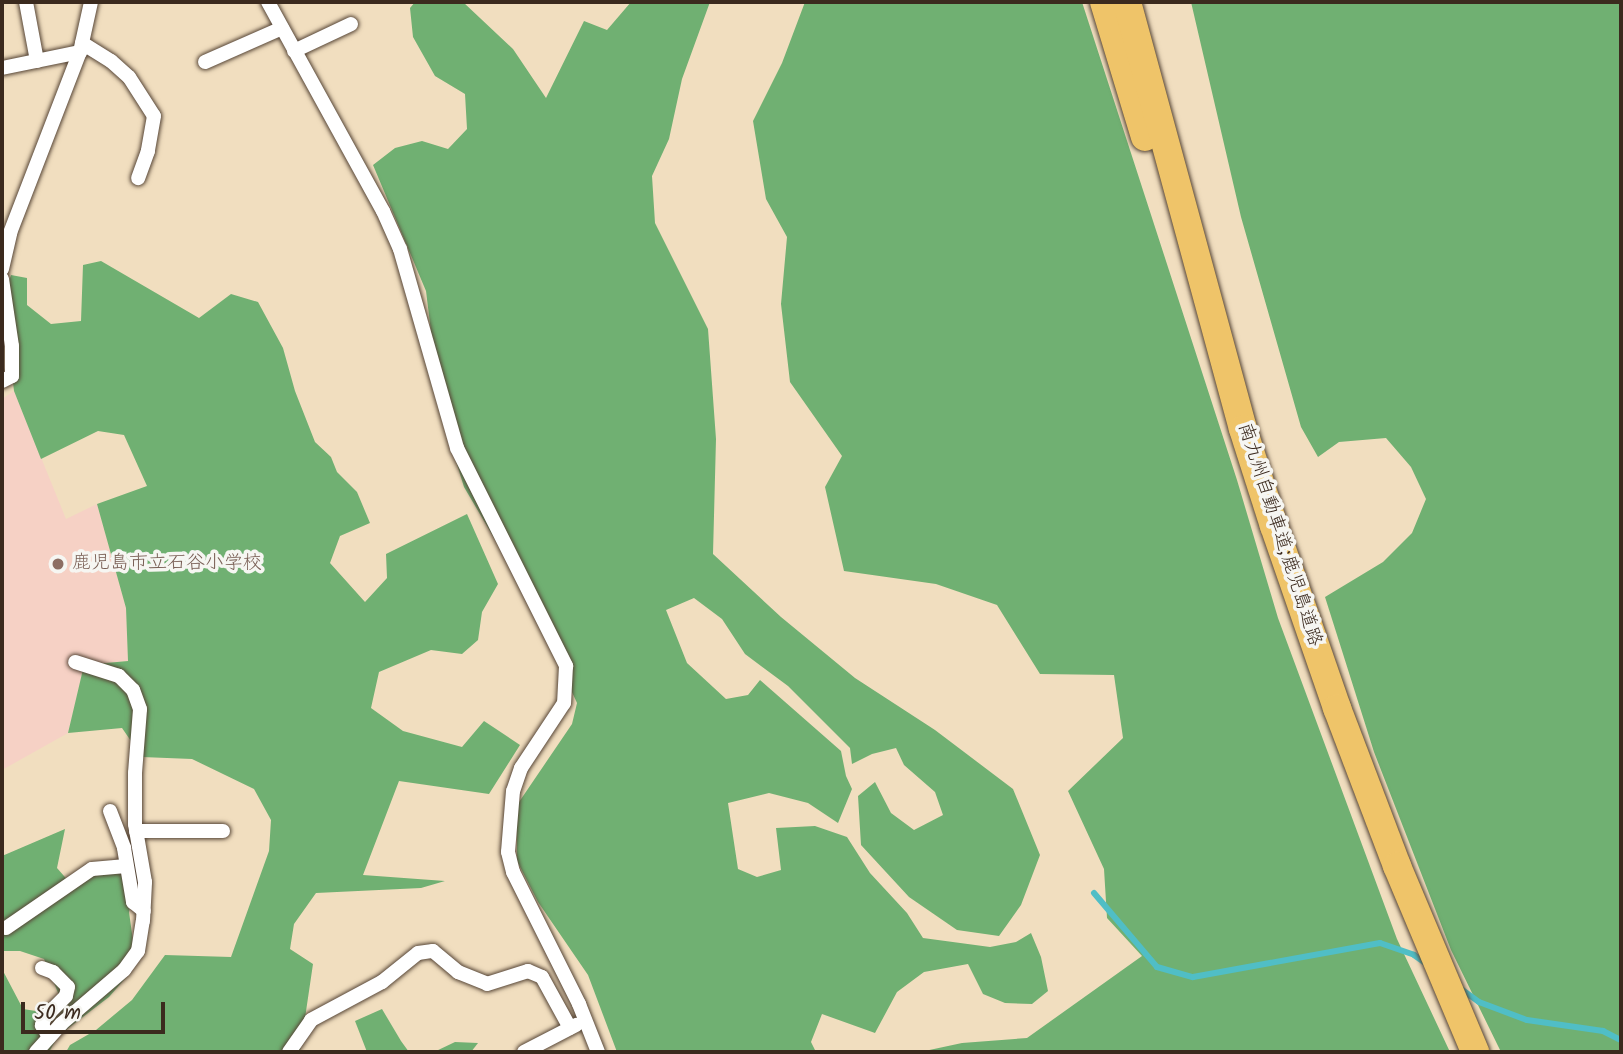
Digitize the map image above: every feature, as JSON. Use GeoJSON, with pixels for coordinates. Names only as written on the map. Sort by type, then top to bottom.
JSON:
{"type":"FeatureCollection","features":[{"type":"Feature","properties":{"kind":"highway"},"geometry":{"type":"LineString","coordinates":[[1104,2],[1175,233],[1243,429]]}},
{"type":"Feature","properties":{"kind":"highway","name":"南九州自動車道;鹿児島道路"},"geometry":{"type":"LineString","coordinates":[[1127,2],[1243,429],[1274,526],[1336,708],[1392,854],[1475,1052]]}},
{"type":"Feature","properties":{"kind":"street"},"geometry":{"type":"LineString","coordinates":[[26,2],[37,61]]}},
{"type":"Feature","properties":{"kind":"street"},"geometry":{"type":"LineString","coordinates":[[2,269],[10,233],[81,48],[91,2]]}},
{"type":"Feature","properties":{"kind":"street"},"geometry":{"type":"LineString","coordinates":[[268,2],[383,211],[400,249],[457,448],[566,666],[564,703],[521,768],[513,791],[508,852],[513,872],[586,1019],[598,1052]]}},
{"type":"Feature","properties":{"kind":"street"},"geometry":{"type":"LineString","coordinates":[[294,51],[351,24]]}},
{"type":"Feature","properties":{"kind":"street"},"geometry":{"type":"LineString","coordinates":[[205,62],[282,28]]}},
{"type":"Feature","properties":{"kind":"street"},"geometry":{"type":"LineString","coordinates":[[2,68],[81,48],[129,76],[154,116],[148,151],[138,178]]}},
{"type":"Feature","properties":{"kind":"street"},"geometry":{"type":"LineString","coordinates":[[2,279],[12,356],[12,376],[2,382]]}},
{"type":"Feature","properties":{"kind":"street"},"geometry":{"type":"LineString","coordinates":[[36,1052],[49,1037],[124,970],[138,951],[144,911],[145,882],[136,831],[135,773],[140,709],[133,690],[120,676],[75,662]]}},
{"type":"Feature","properties":{"kind":"street"},"geometry":{"type":"LineString","coordinates":[[110,811],[124,848],[133,902],[144,911]]}},
{"type":"Feature","properties":{"kind":"street"},"geometry":{"type":"LineString","coordinates":[[136,831],[223,831]]}},
{"type":"Feature","properties":{"kind":"street"},"geometry":{"type":"LineString","coordinates":[[6,928],[92,869],[126,866]]}},
{"type":"Feature","properties":{"kind":"street"},"geometry":{"type":"LineString","coordinates":[[289,1052],[311,1020],[382,982],[418,953],[433,951],[458,972],[487,984],[527,971],[542,977],[570,1028]]}},
{"type":"Feature","properties":{"kind":"street"},"geometry":{"type":"LineString","coordinates":[[42,968],[53,972],[68,987],[66,996],[45,1017],[42,1025],[49,1037]]}},
{"type":"Feature","properties":{"kind":"street"},"geometry":{"type":"LineString","coordinates":[[524,1052],[586,1019]]}},
{"type":"Feature","properties":{"kind":"shaded area","name":"鹿児島市立石谷小学校"},"geometry":{"type":"Polygon","coordinates":[[[14,391],[66,519],[97,504],[126,608],[128,661],[84,665],[68,733],[2,770],[2,399],[14,391]]]}},
{"type":"Feature","properties":{"kind":"green space"},"geometry":{"type":"Polygon","coordinates":[[[415,2],[463,2],[513,49],[546,98],[584,21],[607,30],[631,2],[710,2],[682,79],[669,139],[652,176],[655,223],[708,329],[716,439],[713,554],[781,617],[855,678],[935,730],[1013,789],[1040,855],[1021,905],[999,936],[957,930],[909,897],[861,845],[858,796],[875,782],[891,813],[914,830],[943,815],[935,792],[904,765],[896,748],[872,754],[852,764],[850,748],[788,686],[745,654],[722,619],[694,598],[666,610],[687,663],[726,699],[748,695],[760,680],[841,751],[846,776],[852,789],[838,823],[808,803],[769,793],[728,803],[738,869],[757,877],[781,870],[776,828],[815,826],[847,837],[870,873],[907,913],[923,938],[990,947],[1016,942],[1031,933],[1041,957],[1048,991],[1032,1004],[1005,1003],[983,994],[968,964],[924,972],[897,992],[875,1033],[822,1014],[811,1042],[816,1052],[617,1052],[588,975],[538,902],[517,861],[517,805],[572,724],[577,703],[527,594],[464,487],[441,413],[426,291],[373,165],[395,148],[422,141],[448,149],[467,129],[465,94],[435,76],[413,37],[410,8],[415,2]]]}},
{"type":"Feature","properties":{"kind":"green space"},"geometry":{"type":"Polygon","coordinates":[[[805,2],[1082,2],[1237,480],[1278,618],[1397,939],[1450,1052],[920,1052],[962,1043],[1027,1038],[1142,956],[1107,918],[1104,869],[1068,791],[1123,738],[1114,675],[1040,674],[997,605],[936,584],[844,571],[825,487],[842,456],[790,382],[781,304],[787,237],[766,199],[753,121],[782,63],[805,2]]]}},
{"type":"Feature","properties":{"kind":"green space"},"geometry":{"type":"Polygon","coordinates":[[[1191,2],[1621,2],[1621,1052],[1501,1052],[1451,950],[1374,752],[1325,597],[1383,562],[1412,533],[1426,499],[1411,467],[1386,438],[1339,442],[1318,457],[1301,427],[1241,217],[1191,2]]]}},
{"type":"Feature","properties":{"kind":"green space"},"geometry":{"type":"Polygon","coordinates":[[[101,261],[199,318],[231,294],[258,302],[283,348],[295,391],[315,442],[331,457],[337,472],[357,492],[370,523],[340,536],[330,563],[365,602],[387,578],[386,554],[467,514],[498,584],[482,612],[478,640],[462,654],[431,650],[379,672],[371,708],[403,731],[462,747],[484,721],[520,745],[489,794],[399,781],[363,875],[445,881],[421,888],[316,893],[294,924],[290,949],[313,964],[300,1052],[66,1052],[70,1045],[96,1030],[132,1000],[165,955],[231,957],[269,851],[271,820],[254,789],[192,759],[142,757],[122,728],[68,733],[84,665],[128,661],[126,608],[97,504],[147,486],[124,435],[98,431],[41,459],[14,391],[3,299],[11,275],[27,278],[27,305],[51,324],[81,321],[83,265],[101,261]]]}},
{"type":"Feature","properties":{"kind":"green space"},"geometry":{"type":"Polygon","coordinates":[[[65,829],[57,868],[71,884],[120,859],[136,873],[129,912],[134,948],[130,973],[109,997],[58,1036],[49,1052],[2,1052],[2,969],[23,1009],[42,1012],[59,995],[44,959],[20,951],[2,951],[2,856],[65,829]]]}},
{"type":"Feature","properties":{"kind":"green space"},"geometry":{"type":"Polygon","coordinates":[[[382,1009],[409,1052],[367,1052],[355,1021],[382,1009]]]}},
{"type":"Feature","properties":{"kind":"green space"},"geometry":{"type":"Polygon","coordinates":[[[455,1042],[478,1043],[471,1052],[434,1052],[455,1042]]]}},
{"type":"Feature","properties":{"kind":"waterway"},"geometry":{"type":"LineString","coordinates":[[1094,893],[1157,967],[1193,977],[1380,943],[1414,955],[1427,964]]}},
{"type":"Feature","properties":{"kind":"waterway"},"geometry":{"type":"LineString","coordinates":[[1461,989],[1479,1002],[1527,1020],[1603,1031],[1621,1040]]}},
{"type":"Feature","properties":{"kind":"place","name":"鹿児島市立石谷小学校"},"geometry":{"type":"Point","coordinates":[58,564]}}]}
